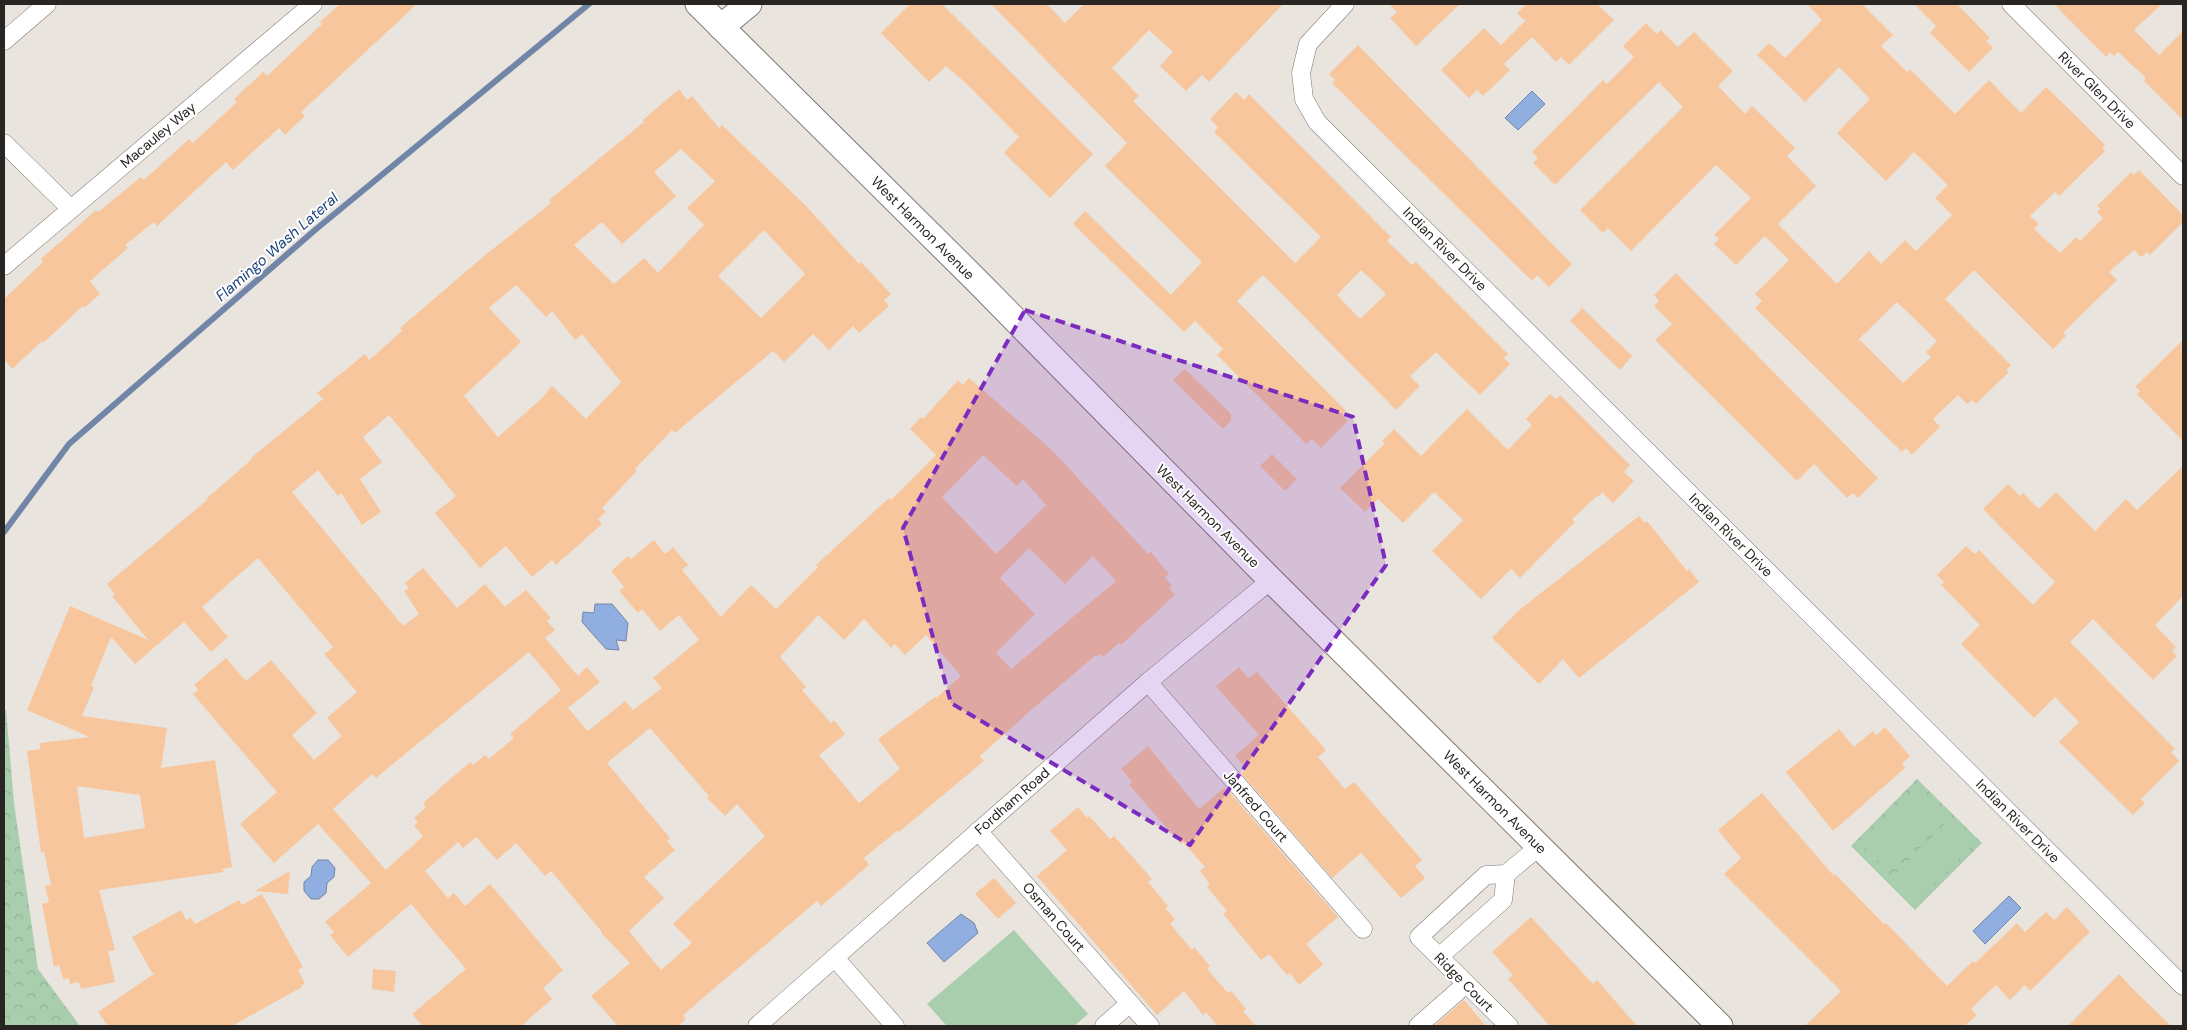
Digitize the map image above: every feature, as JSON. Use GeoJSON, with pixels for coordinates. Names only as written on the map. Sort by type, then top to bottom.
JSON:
{"type":"FeatureCollection","features":[{"type":"Feature","properties":{"kind":"main road","name":"West Harmon Avenue"},"geometry":{"type":"LineString","coordinates":[[698,4],[978,282],[1271,580],[1720,1026]]}},
{"type":"Feature","properties":{"kind":"main road"},"geometry":{"type":"LineString","coordinates":[[722,27],[749,4]]}},
{"type":"Feature","properties":{"kind":"street"},"geometry":{"type":"LineString","coordinates":[[4,41],[48,4]]}},
{"type":"Feature","properties":{"kind":"street","name":"Macauley Way"},"geometry":{"type":"LineString","coordinates":[[4,266],[313,4]]}},
{"type":"Feature","properties":{"kind":"street","name":"Indian River Drive"},"geometry":{"type":"LineString","coordinates":[[1345,4],[1308,44],[1301,73],[1304,99],[1317,122],[2183,986]]}},
{"type":"Feature","properties":{"kind":"street","name":"River Glen Drive"},"geometry":{"type":"LineString","coordinates":[[2011,4],[2183,176]]}},
{"type":"Feature","properties":{"kind":"street"},"geometry":{"type":"LineString","coordinates":[[4,143],[71,209]]}},
{"type":"Feature","properties":{"kind":"street","name":"Fordham Road"},"geometry":{"type":"LineString","coordinates":[[757,1026],[1148,682],[1271,580]]}},
{"type":"Feature","properties":{"kind":"street","name":"Janfred Court"},"geometry":{"type":"LineString","coordinates":[[1148,682],[1363,930]]}},
{"type":"Feature","properties":{"kind":"street","name":"Osman Court"},"geometry":{"type":"LineString","coordinates":[[978,831],[1150,1026]]}},
{"type":"Feature","properties":{"kind":"street"},"geometry":{"type":"LineString","coordinates":[[1439,957],[1503,900],[1506,874],[1540,846]]}},
{"type":"Feature","properties":{"kind":"street","name":"Ridge Court"},"geometry":{"type":"LineString","coordinates":[[1506,874],[1486,875],[1419,937],[1509,1026]]}},
{"type":"Feature","properties":{"kind":"street"},"geometry":{"type":"LineString","coordinates":[[835,958],[895,1026]]}},
{"type":"Feature","properties":{"kind":"street"},"geometry":{"type":"LineString","coordinates":[[1418,1026],[1466,984]]}},
{"type":"Feature","properties":{"kind":"street"},"geometry":{"type":"LineString","coordinates":[[1104,1026],[1130,1003]]}},
{"type":"Feature","properties":{"kind":"highlighted area"},"geometry":{"type":"Polygon","coordinates":[[[1025,310],[1353,417],[1386,565],[1190,845],[951,703],[903,528],[1025,310]]]}},
{"type":"Feature","properties":{"kind":"green space"},"geometry":{"type":"Polygon","coordinates":[[[4,710],[6,710],[14,803],[38,969],[80,1026],[4,1026],[4,710]]]}},
{"type":"Feature","properties":{"kind":"green space"},"geometry":{"type":"Polygon","coordinates":[[[1917,779],[1982,843],[1915,910],[1851,846],[1917,779]]]}},
{"type":"Feature","properties":{"kind":"green space"},"geometry":{"type":"Polygon","coordinates":[[[1915,790],[1939,815],[1886,868],[1861,844],[1915,790]]]}},
{"type":"Feature","properties":{"kind":"green space"},"geometry":{"type":"Polygon","coordinates":[[[1947,822],[1971,847],[1918,900],[1893,876],[1947,822]]]}},
{"type":"Feature","properties":{"kind":"green space"},"geometry":{"type":"Polygon","coordinates":[[[1014,930],[1088,1014],[1074,1026],[947,1026],[927,1004],[1014,930]]]}},
{"type":"Feature","properties":{"kind":"water"},"geometry":{"type":"Polygon","coordinates":[[[1532,91],[1545,104],[1518,130],[1505,118],[1532,91]]]}},
{"type":"Feature","properties":{"kind":"water"},"geometry":{"type":"Polygon","coordinates":[[[595,604],[612,604],[628,623],[626,641],[616,640],[619,650],[606,649],[582,622],[583,612],[594,613],[595,604]]]}},
{"type":"Feature","properties":{"kind":"water"},"geometry":{"type":"Polygon","coordinates":[[[318,860],[328,860],[335,868],[334,877],[327,883],[326,893],[319,899],[311,899],[304,891],[304,882],[311,876],[312,867],[318,860]]]}},
{"type":"Feature","properties":{"kind":"water"},"geometry":{"type":"Polygon","coordinates":[[[2009,896],[2021,908],[1985,944],[1973,931],[2009,896]]]}},
{"type":"Feature","properties":{"kind":"water"},"geometry":{"type":"Polygon","coordinates":[[[961,914],[974,923],[978,933],[944,962],[927,943],[961,914]]]}},
{"type":"Feature","properties":{"kind":"building"},"geometry":{"type":"Polygon","coordinates":[[[340,4],[417,4],[301,112],[305,116],[285,135],[279,128],[233,170],[226,162],[157,226],[154,222],[125,245],[128,248],[90,281],[100,294],[84,308],[83,306],[12,369],[4,359],[4,299],[43,262],[41,259],[96,210],[98,212],[141,177],[144,180],[189,139],[193,143],[237,102],[234,99],[263,72],[267,76],[322,24],[320,22],[340,4]]]}},
{"type":"Feature","properties":{"kind":"building"},"geometry":{"type":"Polygon","coordinates":[[[910,4],[942,4],[1093,154],[1050,198],[1004,153],[1019,137],[969,86],[946,66],[929,82],[881,33],[910,4]]]}},
{"type":"Feature","properties":{"kind":"building"},"geometry":{"type":"Polygon","coordinates":[[[991,4],[1047,4],[1065,23],[1084,4],[1283,4],[1209,82],[1202,75],[1186,91],[1160,66],[1173,52],[1149,30],[1112,68],[1139,96],[1133,101],[1295,263],[1321,237],[1214,132],[1218,127],[1210,119],[1236,92],[1244,100],[1249,94],[1391,237],[1387,241],[1412,265],[1416,262],[1508,354],[1504,358],[1510,364],[1480,395],[1436,352],[1410,376],[1420,386],[1396,410],[1263,275],[1237,301],[1346,411],[1342,415],[1348,421],[1321,448],[1312,439],[1306,444],[1217,355],[1223,349],[1195,321],[1184,332],[1073,224],[1085,211],[1171,295],[1202,262],[1105,166],[1127,143],[991,4]],[[1361,270],[1337,295],[1360,319],[1386,294],[1361,270]]]}},
{"type":"Feature","properties":{"kind":"building"},"geometry":{"type":"Polygon","coordinates":[[[1389,4],[1460,4],[1416,46],[1390,18],[1397,12],[1389,4]]]}},
{"type":"Feature","properties":{"kind":"building"},"geometry":{"type":"Polygon","coordinates":[[[1526,4],[1597,4],[1614,20],[1569,65],[1561,57],[1556,62],[1532,37],[1504,64],[1510,70],[1483,96],[1477,90],[1469,98],[1441,70],[1484,28],[1501,45],[1525,21],[1517,13],[1526,4]]]}},
{"type":"Feature","properties":{"kind":"building"},"geometry":{"type":"Polygon","coordinates":[[[1807,4],[1862,4],[1893,35],[1881,46],[1907,72],[1910,69],[1955,114],[1989,80],[2021,113],[2046,87],[2072,112],[2105,145],[2102,148],[2105,151],[2059,196],[2055,192],[2030,216],[2039,224],[2034,229],[2060,253],[2076,237],[2080,241],[2103,218],[2097,212],[2100,208],[2097,206],[2131,172],[2134,175],[2139,170],[2183,215],[2183,222],[2150,255],[2147,252],[2141,257],[2134,250],[2109,272],[2117,280],[2063,333],[2066,336],[2053,349],[1974,270],[1945,299],[2011,365],[2006,370],[2009,372],[1976,404],[1972,400],[1967,404],[1958,395],[1933,419],[1940,427],[1912,455],[1906,448],[1902,452],[1755,308],[1762,301],[1755,294],[1789,260],[1765,236],[1736,265],[1714,244],[1719,239],[1714,235],[1751,198],[1716,165],[1631,251],[1608,228],[1603,233],[1580,210],[1683,107],[1659,82],[1555,185],[1533,163],[1538,158],[1532,152],[1603,80],[1607,84],[1634,57],[1623,46],[1646,23],[1657,34],[1661,30],[1678,47],[1694,32],[1733,71],[1718,86],[1745,114],[1752,106],[1795,148],[1787,156],[1816,186],[1778,224],[1837,284],[1869,251],[1881,264],[1905,240],[1916,251],[1952,215],[1935,198],[1948,185],[1914,152],[1886,181],[1837,133],[1870,99],[1839,67],[1805,102],[1757,55],[1769,43],[1785,58],[1822,20],[1807,4]],[[1897,302],[1859,339],[1903,383],[1931,357],[1926,352],[1937,341],[1897,302]]]}},
{"type":"Feature","properties":{"kind":"building"},"geometry":{"type":"Polygon","coordinates":[[[1914,4],[1957,4],[1990,38],[1986,41],[1993,48],[1969,72],[1930,33],[1936,26],[1914,4]]]}},
{"type":"Feature","properties":{"kind":"building"},"geometry":{"type":"Polygon","coordinates":[[[2054,4],[2162,4],[2134,30],[2159,55],[2183,31],[2183,120],[2144,81],[2146,78],[2118,52],[2114,56],[2110,52],[2106,57],[2054,4]]]}},
{"type":"Feature","properties":{"kind":"building"},"geometry":{"type":"Polygon","coordinates":[[[1358,45],[1572,264],[1549,287],[1537,275],[1532,281],[1332,83],[1335,80],[1329,74],[1358,45]]]}},
{"type":"Feature","properties":{"kind":"building"},"geometry":{"type":"Polygon","coordinates":[[[679,89],[687,100],[692,96],[719,128],[722,125],[806,206],[859,264],[861,262],[891,294],[884,300],[889,306],[859,333],[853,326],[829,350],[813,334],[784,362],[773,351],[675,433],[672,430],[602,508],[606,512],[598,519],[602,524],[556,565],[552,560],[532,577],[506,546],[480,568],[435,513],[456,496],[389,415],[363,437],[382,462],[360,479],[381,512],[362,525],[341,493],[338,496],[318,470],[292,492],[403,626],[419,614],[404,591],[409,588],[405,583],[423,568],[457,608],[485,584],[505,607],[526,590],[551,618],[547,621],[555,630],[545,638],[578,676],[587,667],[600,682],[568,708],[588,731],[625,701],[633,710],[662,688],[653,678],[699,640],[679,615],[660,631],[642,609],[638,613],[619,591],[624,587],[611,571],[628,556],[631,559],[654,540],[665,554],[673,547],[688,565],[682,570],[721,617],[751,585],[776,609],[818,567],[816,565],[889,498],[891,500],[936,455],[910,429],[921,417],[923,419],[958,380],[963,385],[969,378],[1053,451],[1148,554],[1151,552],[1169,574],[1165,577],[1172,586],[1169,588],[1175,595],[1121,645],[1119,643],[1103,657],[1100,654],[1096,655],[1029,712],[980,756],[984,761],[899,832],[897,831],[864,858],[869,865],[821,906],[817,901],[683,1015],[686,1019],[678,1026],[618,1026],[591,996],[630,963],[601,933],[551,871],[545,876],[516,843],[497,860],[476,837],[463,848],[458,842],[425,871],[448,898],[454,893],[465,906],[490,884],[563,970],[543,988],[552,999],[521,1026],[423,1026],[412,1014],[466,969],[411,904],[348,957],[330,935],[334,932],[325,922],[371,883],[318,824],[274,863],[240,824],[277,792],[193,694],[198,690],[194,685],[226,658],[246,681],[271,660],[317,713],[292,735],[314,760],[342,736],[327,718],[357,692],[324,654],[333,647],[258,558],[202,607],[228,637],[211,652],[184,622],[135,664],[111,637],[91,686],[94,687],[82,716],[167,728],[161,768],[215,760],[232,867],[222,869],[224,872],[99,890],[115,950],[108,951],[115,982],[81,989],[79,982],[70,984],[69,978],[63,979],[59,965],[54,967],[42,904],[49,902],[45,886],[51,885],[44,852],[41,853],[27,751],[40,749],[40,743],[90,737],[27,710],[70,606],[148,640],[112,596],[115,594],[107,584],[207,500],[251,458],[323,399],[317,393],[365,354],[369,360],[402,331],[400,328],[484,256],[551,203],[549,200],[644,122],[643,120],[679,89]],[[681,149],[654,172],[676,196],[622,244],[602,222],[574,245],[614,284],[644,258],[658,273],[704,225],[687,208],[715,181],[681,149]],[[764,230],[718,276],[761,318],[805,274],[764,230]],[[516,285],[489,308],[521,342],[464,396],[498,437],[541,399],[552,386],[586,419],[621,382],[582,334],[575,340],[552,311],[546,317],[516,285]],[[983,455],[942,497],[996,554],[1046,505],[1023,479],[1017,486],[983,455]],[[1029,548],[1000,578],[1035,614],[996,653],[1011,669],[1116,581],[1093,556],[1065,584],[1029,548]],[[818,615],[780,657],[806,687],[802,690],[831,723],[834,720],[845,734],[819,755],[859,803],[900,769],[878,739],[936,698],[961,676],[926,635],[905,655],[895,644],[891,648],[864,619],[844,640],[818,615]],[[529,652],[376,778],[372,774],[333,809],[386,870],[423,836],[414,826],[418,822],[414,818],[426,807],[423,803],[470,762],[473,765],[485,755],[489,759],[514,738],[510,734],[561,690],[529,652]],[[650,728],[607,763],[670,838],[667,841],[675,850],[644,877],[664,898],[629,931],[661,970],[692,943],[673,924],[765,836],[737,804],[725,816],[707,798],[709,796],[650,728]],[[77,786],[84,838],[145,828],[140,795],[77,786]]]}},
{"type":"Feature","properties":{"kind":"building"},"geometry":{"type":"Polygon","coordinates":[[[1676,273],[1878,478],[1858,498],[1853,493],[1847,498],[1814,464],[1797,481],[1655,340],[1672,324],[1654,306],[1659,301],[1654,295],[1676,273]]]}},
{"type":"Feature","properties":{"kind":"building"},"geometry":{"type":"Polygon","coordinates":[[[1582,308],[1632,356],[1620,370],[1570,321],[1582,308]]]}},
{"type":"Feature","properties":{"kind":"building"},"geometry":{"type":"Polygon","coordinates":[[[2183,340],[2183,441],[2137,394],[2140,391],[2135,387],[2183,340]]]}},
{"type":"Feature","properties":{"kind":"building"},"geometry":{"type":"Polygon","coordinates":[[[1185,369],[1231,414],[1231,420],[1223,429],[1173,380],[1185,369]]]}},
{"type":"Feature","properties":{"kind":"building"},"geometry":{"type":"Polygon","coordinates":[[[1550,394],[1556,399],[1560,395],[1630,465],[1624,472],[1634,481],[1613,503],[1602,492],[1572,519],[1575,522],[1520,578],[1511,569],[1481,599],[1432,551],[1463,520],[1434,492],[1403,523],[1378,499],[1365,512],[1340,488],[1385,443],[1382,441],[1394,429],[1421,456],[1467,409],[1508,450],[1532,425],[1526,419],[1550,394]]]}},
{"type":"Feature","properties":{"kind":"building"},"geometry":{"type":"Polygon","coordinates":[[[1272,454],[1297,479],[1285,491],[1260,466],[1272,454]]]}},
{"type":"Feature","properties":{"kind":"building"},"geometry":{"type":"Polygon","coordinates":[[[2183,466],[2183,596],[2155,625],[2176,647],[2172,651],[2177,656],[2153,680],[2093,619],[2070,642],[2175,749],[2171,752],[2179,761],[2141,799],[2145,803],[2133,815],[2059,742],[2079,722],[2055,697],[2034,718],[1961,644],[1980,625],[1941,585],[1944,582],[1937,575],[1966,546],[1975,554],[1979,550],[2033,605],[2055,582],[1983,509],[2008,484],[2020,496],[2023,493],[2039,509],[2056,492],[2095,531],[2126,499],[2137,510],[2183,466]]]}},
{"type":"Feature","properties":{"kind":"building"},"geometry":{"type":"Polygon","coordinates":[[[1639,516],[1645,523],[1647,521],[1687,571],[1689,569],[1699,582],[1579,678],[1563,659],[1539,684],[1492,638],[1518,611],[1639,516]]]}},
{"type":"Feature","properties":{"kind":"building"},"geometry":{"type":"Polygon","coordinates":[[[1239,667],[1248,678],[1257,672],[1326,750],[1318,757],[1345,789],[1354,782],[1422,860],[1415,866],[1425,878],[1401,898],[1361,853],[1332,878],[1241,773],[1246,769],[1235,756],[1259,735],[1216,686],[1239,667]]]}},
{"type":"Feature","properties":{"kind":"building"},"geometry":{"type":"Polygon","coordinates":[[[1885,727],[1910,756],[1902,764],[1905,768],[1833,831],[1786,772],[1839,729],[1854,747],[1873,731],[1877,735],[1885,727]]]}},
{"type":"Feature","properties":{"kind":"building"},"geometry":{"type":"Polygon","coordinates":[[[1148,746],[1199,809],[1225,787],[1338,917],[1306,944],[1323,964],[1299,985],[1290,973],[1287,975],[1269,954],[1261,960],[1223,914],[1227,911],[1207,887],[1210,884],[1200,871],[1205,867],[1183,842],[1181,844],[1129,785],[1132,782],[1121,769],[1148,746]]]}},
{"type":"Feature","properties":{"kind":"building"},"geometry":{"type":"Polygon","coordinates":[[[1762,793],[1834,876],[1835,874],[1884,924],[1886,923],[1947,986],[1973,961],[1975,963],[2017,923],[2025,932],[2046,912],[2054,920],[2067,907],[2090,932],[2030,991],[2025,985],[2010,1000],[1996,985],[1971,1009],[1977,1015],[1965,1026],[1805,1026],[1841,991],[1724,874],[1741,858],[1718,830],[1762,793]]]}},
{"type":"Feature","properties":{"kind":"building"},"geometry":{"type":"Polygon","coordinates":[[[1078,807],[1110,839],[1114,836],[1152,879],[1148,882],[1168,906],[1165,908],[1175,919],[1170,924],[1192,950],[1194,947],[1210,966],[1207,969],[1228,993],[1231,991],[1246,1009],[1243,1011],[1256,1026],[1218,1026],[1206,1012],[1203,1015],[1184,991],[1157,1015],[1037,876],[1067,850],[1050,831],[1078,807]]]}},
{"type":"Feature","properties":{"kind":"building"},"geometry":{"type":"Polygon","coordinates":[[[290,871],[288,894],[255,891],[290,871]]]}},
{"type":"Feature","properties":{"kind":"building"},"geometry":{"type":"Polygon","coordinates":[[[994,878],[1016,903],[998,919],[975,894],[994,878]]]}},
{"type":"Feature","properties":{"kind":"building"},"geometry":{"type":"Polygon","coordinates":[[[262,894],[303,967],[298,970],[305,983],[302,987],[232,1026],[108,1026],[98,1012],[155,973],[152,973],[132,937],[181,910],[186,920],[191,918],[195,924],[239,900],[242,905],[262,894]]]}},
{"type":"Feature","properties":{"kind":"building"},"geometry":{"type":"Polygon","coordinates":[[[1531,917],[1593,984],[1597,980],[1637,1026],[1550,1026],[1508,979],[1513,975],[1492,952],[1531,917]]]}},
{"type":"Feature","properties":{"kind":"building"},"geometry":{"type":"Polygon","coordinates":[[[373,969],[396,971],[394,992],[372,989],[373,969]]]}},
{"type":"Feature","properties":{"kind":"building"},"geometry":{"type":"Polygon","coordinates":[[[2119,974],[2131,987],[2171,1026],[2068,1026],[2119,974]]]}},
{"type":"Feature","properties":{"kind":"building"},"geometry":{"type":"Polygon","coordinates":[[[1464,1000],[1486,1026],[1434,1026],[1464,1000]]]}},
{"type":"Feature","properties":{"kind":"waterway","name":"Flamingo Wash Lateral"},"geometry":{"type":"LineString","coordinates":[[4,532],[69,444],[315,230],[589,4]]}}]}
